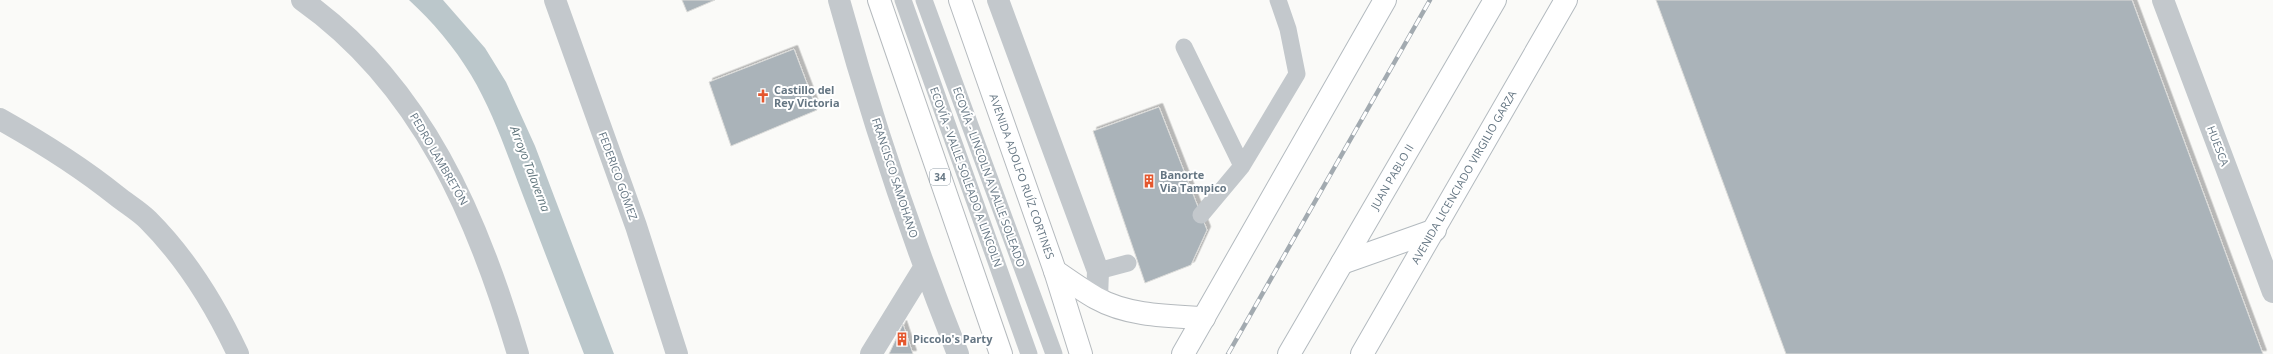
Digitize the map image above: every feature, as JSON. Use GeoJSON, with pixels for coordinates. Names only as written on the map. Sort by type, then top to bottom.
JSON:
{"type":"FeatureCollection","features":[{"type":"Feature","properties":{"kind":"main road","name":"34"},"geometry":{"type":"LineString","coordinates":[[879,0],[1001,354]]}},
{"type":"Feature","properties":{"kind":"main road","name":"AVENIDA ADOLFO RUÍZ CORTINES"},"geometry":{"type":"LineString","coordinates":[[960,0],[1055,271],[1081,354]]}},
{"type":"Feature","properties":{"kind":"main road"},"geometry":{"type":"LineString","coordinates":[[1183,354],[1385,0]]}},
{"type":"Feature","properties":{"kind":"main road","name":"JUAN PABLO II"},"geometry":{"type":"LineString","coordinates":[[1289,354],[1495,0]]}},
{"type":"Feature","properties":{"kind":"main road","name":"AVENIDA LICENCIADO VIRGILIO GARZA"},"geometry":{"type":"LineString","coordinates":[[1362,354],[1435,230],[1566,0]]}},
{"type":"Feature","properties":{"kind":"main road"},"geometry":{"type":"LineString","coordinates":[[1342,263],[1435,230]]}},
{"type":"Feature","properties":{"kind":"main road"},"geometry":{"type":"LineString","coordinates":[[1055,271],[1097,298],[1130,310],[1158,315],[1204,318]]}},
{"type":"Feature","properties":{"kind":"street","name":"PEDRO LAMBRETÓN"},"geometry":{"type":"LineString","coordinates":[[302,0],[323,14],[371,61],[418,117],[465,204],[503,301],[518,354]]}},
{"type":"Feature","properties":{"kind":"street","name":"FEDERICO GÓMEZ"},"geometry":{"type":"LineString","coordinates":[[555,0],[636,226],[678,354]]}},
{"type":"Feature","properties":{"kind":"street","name":"FRANCISCO SAMOHANO"},"geometry":{"type":"LineString","coordinates":[[839,0],[852,49],[924,268],[958,354]]}},
{"type":"Feature","properties":{"kind":"street"},"geometry":{"type":"LineString","coordinates":[[998,0],[1098,271],[1097,298]]}},
{"type":"Feature","properties":{"kind":"street","name":"HUESCA"},"geometry":{"type":"LineString","coordinates":[[2163,0],[2273,292]]}},
{"type":"Feature","properties":{"kind":"street"},"geometry":{"type":"LineString","coordinates":[[0,119],[40,141],[90,174],[148,220],[188,269],[223,321],[238,354]]}},
{"type":"Feature","properties":{"kind":"street"},"geometry":{"type":"LineString","coordinates":[[872,354],[924,268]]}},
{"type":"Feature","properties":{"kind":"lane","name":"ECOVÍA - VALLE SOLEADO A LINCOLN"},"geometry":{"type":"LineString","coordinates":[[903,0],[1028,354]]}},
{"type":"Feature","properties":{"kind":"lane","name":"ECOVÍA - LINCOLN A VALLE SOLEADO"},"geometry":{"type":"LineString","coordinates":[[924,0],[1054,354]]}},
{"type":"Feature","properties":{"kind":"lane"},"geometry":{"type":"LineString","coordinates":[[1201,215],[1242,166],[1297,74],[1292,45],[1278,0]]}},
{"type":"Feature","properties":{"kind":"lane"},"geometry":{"type":"LineString","coordinates":[[1184,47],[1242,166]]}},
{"type":"Feature","properties":{"kind":"lane"},"geometry":{"type":"LineString","coordinates":[[1098,271],[1128,263]]}},
{"type":"Feature","properties":{"kind":"water","name":"Arroyo Talaverna"},"geometry":{"type":"Polygon","coordinates":[[[409,0],[443,0],[485,48],[506,82],[535,146],[614,354],[584,354],[502,139],[480,90],[458,55],[435,26],[409,0]]]}},
{"type":"Feature","properties":{"kind":"building"},"geometry":{"type":"Polygon","coordinates":[[[682,0],[715,0],[687,12],[682,0]]]}},
{"type":"Feature","properties":{"kind":"building"},"geometry":{"type":"Polygon","coordinates":[[[1656,0],[2132,0],[2263,354],[1786,354],[1656,0]]]}},
{"type":"Feature","properties":{"kind":"building","name":"Castillo del Rey Victoria"},"geometry":{"type":"Polygon","coordinates":[[[794,49],[817,110],[731,146],[709,82],[794,49]]]}},
{"type":"Feature","properties":{"kind":"building","name":"Banorte Via Tampico"},"geometry":{"type":"Polygon","coordinates":[[[1159,107],[1207,230],[1191,265],[1145,283],[1093,131],[1159,107]]]}},
{"type":"Feature","properties":{"kind":"building","name":"Piccolo's Party"},"geometry":{"type":"Polygon","coordinates":[[[903,324],[913,354],[889,354],[903,324]]]}},
{"type":"Feature","properties":{"kind":"railway"},"geometry":{"type":"LineString","coordinates":[[1228,354],[1430,0]]}},
{"type":"Feature","properties":{"kind":"place","name":"Castillo del Rey Victoria"},"geometry":{"type":"Point","coordinates":[763,96]}},
{"type":"Feature","properties":{"kind":"place","name":"Banorte Via Tampico"},"geometry":{"type":"Point","coordinates":[1149,181]}},
{"type":"Feature","properties":{"kind":"place","name":"Piccolo's Party"},"geometry":{"type":"Point","coordinates":[902,339]}}]}
